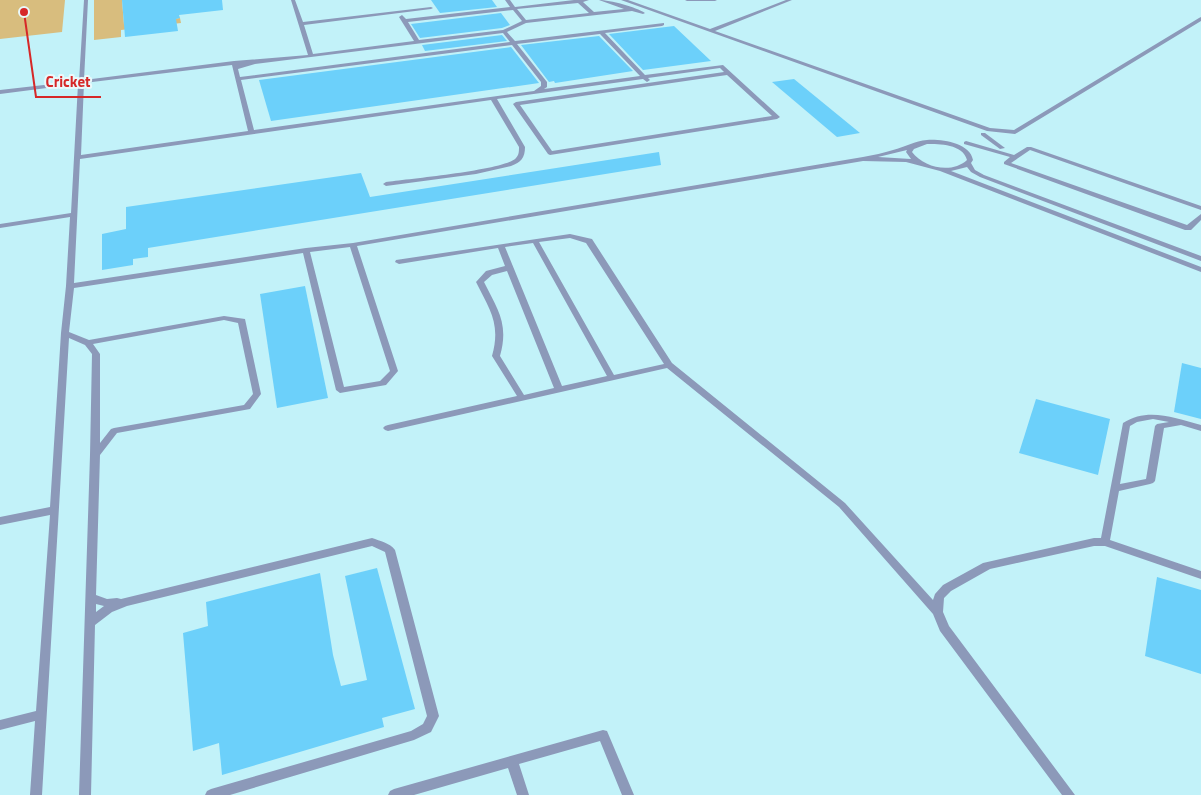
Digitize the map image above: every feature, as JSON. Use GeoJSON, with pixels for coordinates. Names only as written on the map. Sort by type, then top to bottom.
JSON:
{"type":"FeatureCollection","features":[{"type":"Feature","properties":{"kind":"lane"},"geometry":{"type":"LineString","coordinates":[[36,795],[83,82],[86,0]]}},
{"type":"Feature","properties":{"kind":"lane"},"geometry":{"type":"LineString","coordinates":[[293,0],[311,56]]}},
{"type":"Feature","properties":{"kind":"lane"},"geometry":{"type":"LineString","coordinates":[[425,0],[438,17]]}},
{"type":"Feature","properties":{"kind":"lane"},"geometry":{"type":"LineString","coordinates":[[507,0],[525,22]]}},
{"type":"Feature","properties":{"kind":"lane"},"geometry":{"type":"LineString","coordinates":[[404,21],[587,0]]}},
{"type":"Feature","properties":{"kind":"lane"},"geometry":{"type":"LineString","coordinates":[[238,79],[662,24],[655,17],[601,0]]}},
{"type":"Feature","properties":{"kind":"lane"},"geometry":{"type":"LineString","coordinates":[[623,0],[986,132],[1015,132],[1201,19]]}},
{"type":"Feature","properties":{"kind":"lane"},"geometry":{"type":"LineString","coordinates":[[687,0],[714,0]]}},
{"type":"Feature","properties":{"kind":"lane"},"geometry":{"type":"LineString","coordinates":[[710,31],[790,0]]}},
{"type":"Feature","properties":{"kind":"lane"},"geometry":{"type":"LineString","coordinates":[[579,1],[593,14]]}},
{"type":"Feature","properties":{"kind":"lane"},"geometry":{"type":"LineString","coordinates":[[301,24],[431,8]]}},
{"type":"Feature","properties":{"kind":"lane"},"geometry":{"type":"LineString","coordinates":[[0,92],[235,66],[254,62],[504,31],[525,22],[632,9]]}},
{"type":"Feature","properties":{"kind":"lane"},"geometry":{"type":"LineString","coordinates":[[400,12],[417,42]]}},
{"type":"Feature","properties":{"kind":"lane"},"geometry":{"type":"LineString","coordinates":[[504,31],[544,82],[544,87],[533,93]]}},
{"type":"Feature","properties":{"kind":"lane"},"geometry":{"type":"LineString","coordinates":[[601,32],[651,84]]}},
{"type":"Feature","properties":{"kind":"lane"},"geometry":{"type":"LineString","coordinates":[[235,66],[251,132]]}},
{"type":"Feature","properties":{"kind":"lane"},"geometry":{"type":"LineString","coordinates":[[78,156],[721,66],[777,117],[550,153],[516,104],[728,73]]}},
{"type":"Feature","properties":{"kind":"lane"},"geometry":{"type":"LineString","coordinates":[[533,93],[540,100]]}},
{"type":"Feature","properties":{"kind":"lane"},"geometry":{"type":"LineString","coordinates":[[386,184],[500,167],[518,160],[522,154],[522,147],[493,98]]}},
{"type":"Feature","properties":{"kind":"lane"},"geometry":{"type":"LineString","coordinates":[[959,147],[986,132]]}},
{"type":"Feature","properties":{"kind":"lane"},"geometry":{"type":"LineString","coordinates":[[986,132],[994,143],[1017,156]]}},
{"type":"Feature","properties":{"kind":"lane"},"geometry":{"type":"LineString","coordinates":[[70,286],[306,250],[353,245],[863,159],[894,152],[917,144],[937,142],[959,147],[969,155],[970,160],[968,164],[962,167],[946,169],[927,166],[911,158],[909,152],[917,144]]}},
{"type":"Feature","properties":{"kind":"lane"},"geometry":{"type":"LineString","coordinates":[[966,143],[1017,156]]}},
{"type":"Feature","properties":{"kind":"lane"},"geometry":{"type":"LineString","coordinates":[[1201,208],[1029,148],[1006,163],[1188,228],[1201,216]]}},
{"type":"Feature","properties":{"kind":"lane"},"geometry":{"type":"LineString","coordinates":[[863,159],[906,160],[970,180],[1201,270]]}},
{"type":"Feature","properties":{"kind":"lane"},"geometry":{"type":"LineString","coordinates":[[968,164],[973,171],[982,176],[1201,259]]}},
{"type":"Feature","properties":{"kind":"lane"},"geometry":{"type":"LineString","coordinates":[[0,226],[73,215]]}},
{"type":"Feature","properties":{"kind":"lane"},"geometry":{"type":"LineString","coordinates":[[399,262],[570,236],[588,241],[669,366],[842,506],[938,612],[944,628],[1069,795]]}},
{"type":"Feature","properties":{"kind":"lane"},"geometry":{"type":"LineString","coordinates":[[535,240],[612,378]]}},
{"type":"Feature","properties":{"kind":"lane"},"geometry":{"type":"LineString","coordinates":[[306,250],[340,390],[383,383],[394,370],[353,245]]}},
{"type":"Feature","properties":{"kind":"lane"},"geometry":{"type":"LineString","coordinates":[[501,246],[508,268],[559,390]]}},
{"type":"Feature","properties":{"kind":"lane"},"geometry":{"type":"LineString","coordinates":[[508,268],[489,272],[480,282],[501,328],[501,342],[496,356],[522,398]]}},
{"type":"Feature","properties":{"kind":"lane"},"geometry":{"type":"LineString","coordinates":[[88,343],[224,318],[242,321],[257,394],[247,407],[114,431],[95,455]]}},
{"type":"Feature","properties":{"kind":"lane"},"geometry":{"type":"LineString","coordinates":[[65,333],[88,343],[96,354],[95,455],[85,795]]}},
{"type":"Feature","properties":{"kind":"lane"},"geometry":{"type":"LineString","coordinates":[[388,428],[669,366]]}},
{"type":"Feature","properties":{"kind":"lane"},"geometry":{"type":"LineString","coordinates":[[1105,542],[1126,425],[1133,420],[1145,416],[1159,417],[1201,428]]}},
{"type":"Feature","properties":{"kind":"lane"},"geometry":{"type":"LineString","coordinates":[[1115,488],[1150,481],[1160,426],[1182,423]]}},
{"type":"Feature","properties":{"kind":"lane"},"geometry":{"type":"LineString","coordinates":[[0,521],[55,510]]}},
{"type":"Feature","properties":{"kind":"lane"},"geometry":{"type":"LineString","coordinates":[[90,623],[108,609],[125,602],[372,542],[390,550],[433,716],[426,728],[414,735],[211,795]]}},
{"type":"Feature","properties":{"kind":"lane"},"geometry":{"type":"LineString","coordinates":[[938,612],[939,597],[947,588],[987,566],[1084,544],[1105,542],[1201,575]]}},
{"type":"Feature","properties":{"kind":"lane"},"geometry":{"type":"LineString","coordinates":[[91,598],[107,603],[125,602]]}},
{"type":"Feature","properties":{"kind":"lane"},"geometry":{"type":"LineString","coordinates":[[0,725],[42,714]]}},
{"type":"Feature","properties":{"kind":"lane"},"geometry":{"type":"LineString","coordinates":[[394,795],[603,735],[628,795]]}},
{"type":"Feature","properties":{"kind":"lane"},"geometry":{"type":"LineString","coordinates":[[512,761],[523,795]]}},
{"type":"Feature","properties":{"kind":"shaded area"},"geometry":{"type":"Polygon","coordinates":[[[0,0],[65,0],[62,32],[0,39],[0,0]]]}},
{"type":"Feature","properties":{"kind":"shaded area"},"geometry":{"type":"Polygon","coordinates":[[[94,0],[122,0],[124,25],[180,18],[181,23],[121,30],[121,37],[94,40],[94,0]]]}},
{"type":"Feature","properties":{"kind":"building"},"geometry":{"type":"Polygon","coordinates":[[[122,0],[222,0],[223,10],[179,15],[180,18],[176,19],[178,31],[125,37],[122,0]]]}},
{"type":"Feature","properties":{"kind":"building"},"geometry":{"type":"Polygon","coordinates":[[[431,0],[492,0],[497,7],[440,13],[431,0]]]}},
{"type":"Feature","properties":{"kind":"building"},"geometry":{"type":"Polygon","coordinates":[[[501,13],[510,25],[502,28],[420,38],[411,24],[501,13]]]}},
{"type":"Feature","properties":{"kind":"building"},"geometry":{"type":"Polygon","coordinates":[[[674,26],[711,61],[643,70],[609,34],[674,26]]]}},
{"type":"Feature","properties":{"kind":"building"},"geometry":{"type":"Polygon","coordinates":[[[502,35],[507,41],[425,51],[422,45],[502,35]]]}},
{"type":"Feature","properties":{"kind":"building"},"geometry":{"type":"Polygon","coordinates":[[[599,36],[633,71],[555,83],[554,81],[549,82],[521,45],[599,36]]]}},
{"type":"Feature","properties":{"kind":"building"},"geometry":{"type":"Polygon","coordinates":[[[511,47],[539,83],[271,121],[259,80],[511,47]]]}},
{"type":"Feature","properties":{"kind":"building"},"geometry":{"type":"Polygon","coordinates":[[[794,79],[860,133],[837,137],[772,82],[794,79]]]}},
{"type":"Feature","properties":{"kind":"building"},"geometry":{"type":"Polygon","coordinates":[[[659,152],[661,165],[148,248],[148,257],[133,259],[133,265],[102,270],[102,234],[126,229],[126,207],[361,173],[370,197],[659,152]]]}},
{"type":"Feature","properties":{"kind":"building"},"geometry":{"type":"Polygon","coordinates":[[[305,286],[328,398],[277,408],[260,294],[305,286]]]}},
{"type":"Feature","properties":{"kind":"building"},"geometry":{"type":"Polygon","coordinates":[[[1182,363],[1201,368],[1201,419],[1174,412],[1182,363]]]}},
{"type":"Feature","properties":{"kind":"building"},"geometry":{"type":"Polygon","coordinates":[[[1036,399],[1110,419],[1098,475],[1019,453],[1036,399]]]}},
{"type":"Feature","properties":{"kind":"building"},"geometry":{"type":"Polygon","coordinates":[[[377,568],[415,709],[382,718],[384,727],[222,775],[219,743],[193,751],[183,633],[208,626],[206,602],[320,573],[333,655],[341,686],[367,680],[345,576],[377,568]]]}},
{"type":"Feature","properties":{"kind":"building"},"geometry":{"type":"Polygon","coordinates":[[[1157,577],[1201,590],[1201,674],[1145,656],[1157,577]]]}},
{"type":"Feature","properties":{"kind":"place","name":"Cricket"},"geometry":{"type":"Point","coordinates":[24,12]}}]}
